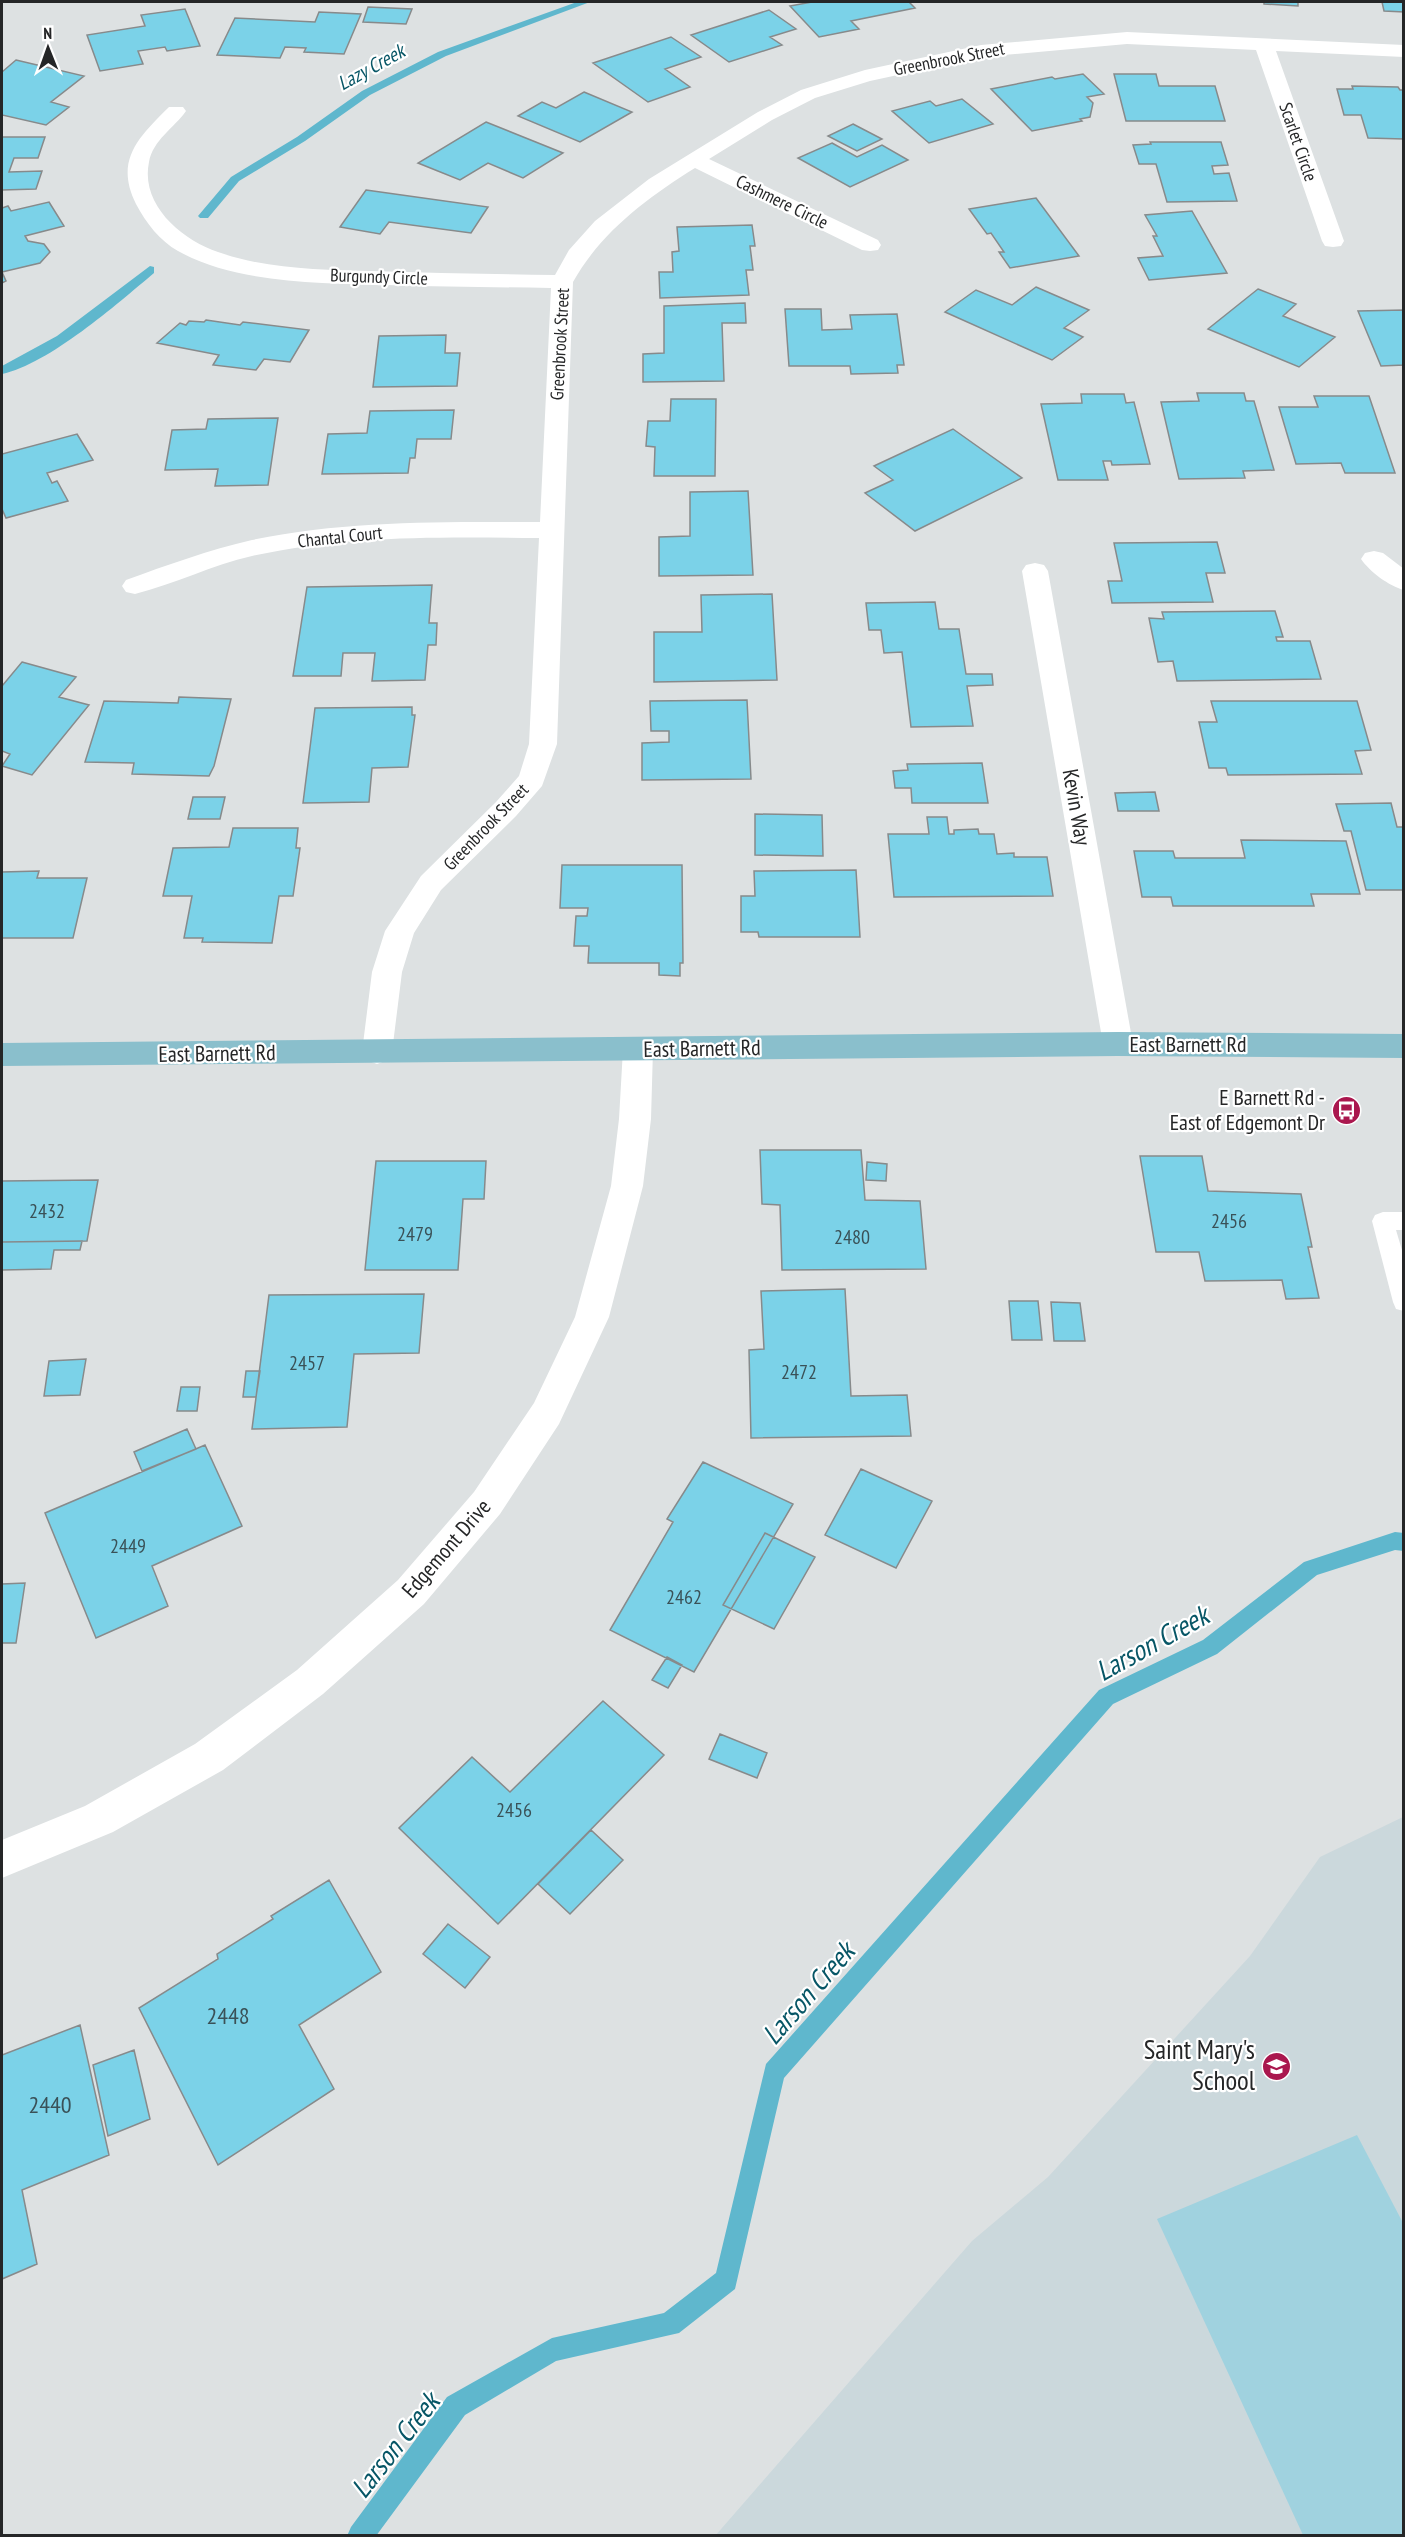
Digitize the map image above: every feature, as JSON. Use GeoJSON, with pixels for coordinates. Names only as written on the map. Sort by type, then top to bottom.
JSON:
{"type":"FeatureCollection","features":[{"type":"Feature","properties":{"kind":"main road","name":"East Barnett Rd"},"geometry":{"type":"LineString","coordinates":[[2,1055],[1118,1044],[1404,1046]]}},
{"type":"Feature","properties":{"kind":"street","name":"Greenbrook Street"},"geometry":{"type":"LineString","coordinates":[[377,1052],[387,972],[400,931],[431,883],[506,809],[532,779],[543,744],[562,282],[577,255],[603,226],[656,183],[765,116],[808,94],[865,76],[923,62],[1018,46],[1127,38],[1404,51]]}},
{"type":"Feature","properties":{"kind":"street","name":"Scarlet Circle"},"geometry":{"type":"LineString","coordinates":[[1264,44],[1333,241]]}},
{"type":"Feature","properties":{"kind":"street","name":"Burgundy Circle"},"geometry":{"type":"LineString","coordinates":[[176,111],[147,142],[136,164],[139,187],[150,213],[167,233],[199,252],[269,270],[340,277],[562,282]]}},
{"type":"Feature","properties":{"kind":"street","name":"Cashmere Circle"},"geometry":{"type":"LineString","coordinates":[[695,160],[870,245]]}},
{"type":"Feature","properties":{"kind":"street","name":"Chantal Court"},"geometry":{"type":"LineString","coordinates":[[135,586],[193,565],[253,548],[323,536],[425,530],[551,530]]}},
{"type":"Feature","properties":{"kind":"street"},"geometry":{"type":"LineString","coordinates":[[1374,559],[1404,582]]}},
{"type":"Feature","properties":{"kind":"street","name":"Kevin Way"},"geometry":{"type":"LineString","coordinates":[[1035,571],[1118,1044]]}},
{"type":"Feature","properties":{"kind":"street","name":"Edgemont Drive"},"geometry":{"type":"LineString","coordinates":[[2,1859],[99,1819],[209,1757],[310,1682],[411,1592],[487,1503],[548,1413],[592,1317],[627,1186],[635,1119],[638,1049]]}},
{"type":"Feature","properties":{"kind":"lane"},"geometry":{"type":"LineString","coordinates":[[1404,1221],[1383,1221],[1404,1302]]}},
{"type":"Feature","properties":{"kind":"shaded area","name":"Saint Mary's School"},"geometry":{"type":"Polygon","coordinates":[[[1403,1817],[1403,2535],[715,2536],[972,2241],[1048,2177],[1250,1956],[1320,1857],[1403,1817]]]}},
{"type":"Feature","properties":{"kind":"shaded area"},"geometry":{"type":"Polygon","coordinates":[[[1357,2135],[1403,2223],[1403,2535],[1303,2535],[1157,2219],[1357,2135]]]}},
{"type":"Feature","properties":{"kind":"building"},"geometry":{"type":"Polygon","coordinates":[[[812,2],[909,2],[915,8],[851,21],[859,29],[819,37],[790,6],[812,2]]]}},
{"type":"Feature","properties":{"kind":"building"},"geometry":{"type":"Polygon","coordinates":[[[1264,2],[1298,2],[1298,6],[1264,4],[1264,2]]]}},
{"type":"Feature","properties":{"kind":"building"},"geometry":{"type":"Polygon","coordinates":[[[1382,2],[1404,2],[1404,12],[1384,11],[1382,2]]]}},
{"type":"Feature","properties":{"kind":"building"},"geometry":{"type":"Polygon","coordinates":[[[368,7],[412,9],[406,24],[363,22],[368,7]]]}},
{"type":"Feature","properties":{"kind":"building"},"geometry":{"type":"Polygon","coordinates":[[[185,9],[200,46],[167,51],[165,47],[138,51],[143,64],[100,71],[87,35],[145,26],[141,15],[185,9]]]}},
{"type":"Feature","properties":{"kind":"building"},"geometry":{"type":"Polygon","coordinates":[[[769,10],[796,29],[770,37],[782,45],[729,62],[691,35],[769,10]]]}},
{"type":"Feature","properties":{"kind":"building"},"geometry":{"type":"Polygon","coordinates":[[[319,12],[361,14],[344,54],[304,52],[306,48],[285,47],[280,58],[217,55],[235,18],[315,22],[319,12]]]}},
{"type":"Feature","properties":{"kind":"building"},"geometry":{"type":"Polygon","coordinates":[[[671,37],[701,57],[665,69],[690,87],[648,102],[593,63],[671,37]]]}},
{"type":"Feature","properties":{"kind":"building"},"geometry":{"type":"Polygon","coordinates":[[[16,60],[84,76],[51,102],[69,107],[46,125],[2,115],[2,72],[16,60]]]}},
{"type":"Feature","properties":{"kind":"building"},"geometry":{"type":"Polygon","coordinates":[[[1083,74],[1104,94],[1087,97],[1093,103],[1090,117],[1080,119],[1082,121],[1032,131],[991,89],[1052,77],[1055,79],[1083,74]]]}},
{"type":"Feature","properties":{"kind":"building"},"geometry":{"type":"Polygon","coordinates":[[[1114,74],[1156,74],[1159,86],[1215,86],[1225,121],[1126,121],[1114,74]]]}},
{"type":"Feature","properties":{"kind":"building"},"geometry":{"type":"Polygon","coordinates":[[[1352,86],[1398,87],[1404,90],[1404,139],[1368,138],[1361,115],[1344,115],[1337,89],[1353,89],[1352,86]]]}},
{"type":"Feature","properties":{"kind":"building"},"geometry":{"type":"Polygon","coordinates":[[[584,92],[632,112],[580,142],[518,116],[542,102],[556,108],[584,92]]]}},
{"type":"Feature","properties":{"kind":"building"},"geometry":{"type":"Polygon","coordinates":[[[962,99],[993,124],[929,143],[892,111],[930,101],[936,106],[962,99]]]}},
{"type":"Feature","properties":{"kind":"building"},"geometry":{"type":"Polygon","coordinates":[[[486,122],[563,153],[523,178],[488,163],[460,180],[418,163],[486,122]]]}},
{"type":"Feature","properties":{"kind":"building"},"geometry":{"type":"Polygon","coordinates":[[[853,124],[882,139],[857,151],[828,136],[853,124]]]}},
{"type":"Feature","properties":{"kind":"building"},"geometry":{"type":"Polygon","coordinates":[[[2,137],[45,137],[38,158],[14,158],[9,172],[42,171],[36,189],[2,190],[2,137]]]}},
{"type":"Feature","properties":{"kind":"building"},"geometry":{"type":"Polygon","coordinates":[[[1150,142],[1221,142],[1228,165],[1212,166],[1214,174],[1229,173],[1237,201],[1167,202],[1156,164],[1139,164],[1133,145],[1151,144],[1150,142]]]}},
{"type":"Feature","properties":{"kind":"building"},"geometry":{"type":"Polygon","coordinates":[[[832,143],[857,157],[882,145],[908,160],[850,187],[798,158],[832,143]]]}},
{"type":"Feature","properties":{"kind":"building"},"geometry":{"type":"Polygon","coordinates":[[[366,190],[488,207],[471,233],[389,222],[380,234],[340,227],[366,190]]]}},
{"type":"Feature","properties":{"kind":"building"},"geometry":{"type":"Polygon","coordinates":[[[1036,198],[1079,256],[1010,268],[999,252],[1004,252],[991,233],[987,234],[969,209],[1036,198]]]}},
{"type":"Feature","properties":{"kind":"building"},"geometry":{"type":"Polygon","coordinates":[[[49,202],[64,226],[25,236],[28,241],[44,244],[50,252],[40,263],[2,272],[2,208],[8,206],[11,211],[49,202]]]}},
{"type":"Feature","properties":{"kind":"building"},"geometry":{"type":"Polygon","coordinates":[[[1192,211],[1227,273],[1149,280],[1138,258],[1163,256],[1153,236],[1157,236],[1145,215],[1192,211]]]}},
{"type":"Feature","properties":{"kind":"building"},"geometry":{"type":"Polygon","coordinates":[[[752,225],[755,246],[750,246],[753,270],[746,270],[749,295],[660,298],[659,272],[673,272],[672,252],[679,251],[677,227],[752,225]]]}},
{"type":"Feature","properties":{"kind":"building"},"geometry":{"type":"Polygon","coordinates":[[[1036,287],[1089,310],[1064,328],[1083,337],[1052,360],[945,312],[976,290],[1012,305],[1036,287]]]}},
{"type":"Feature","properties":{"kind":"building"},"geometry":{"type":"Polygon","coordinates":[[[1258,289],[1296,304],[1283,316],[1335,337],[1299,367],[1208,329],[1258,289]]]}},
{"type":"Feature","properties":{"kind":"building"},"geometry":{"type":"Polygon","coordinates":[[[745,303],[746,323],[722,323],[724,381],[643,382],[643,354],[664,353],[664,306],[745,303]]]}},
{"type":"Feature","properties":{"kind":"building"},"geometry":{"type":"Polygon","coordinates":[[[785,309],[821,309],[822,330],[852,329],[850,315],[897,314],[904,365],[897,365],[898,373],[851,374],[850,366],[789,366],[785,309]]]}},
{"type":"Feature","properties":{"kind":"building"},"geometry":{"type":"Polygon","coordinates":[[[1404,310],[1404,365],[1381,366],[1358,311],[1404,310]]]}},
{"type":"Feature","properties":{"kind":"building"},"geometry":{"type":"Polygon","coordinates":[[[206,320],[309,330],[290,362],[264,359],[256,370],[213,365],[219,355],[157,343],[180,323],[186,325],[189,321],[204,322],[206,320]]]}},
{"type":"Feature","properties":{"kind":"building"},"geometry":{"type":"Polygon","coordinates":[[[446,335],[445,353],[460,353],[457,386],[373,387],[379,336],[446,335]]]}},
{"type":"Feature","properties":{"kind":"building"},"geometry":{"type":"Polygon","coordinates":[[[1197,393],[1244,393],[1246,401],[1254,401],[1274,470],[1243,471],[1245,478],[1179,479],[1161,402],[1199,401],[1197,393]]]}},
{"type":"Feature","properties":{"kind":"building"},"geometry":{"type":"Polygon","coordinates":[[[1081,394],[1124,394],[1126,403],[1134,402],[1150,464],[1112,465],[1111,461],[1103,461],[1108,480],[1058,480],[1041,404],[1082,403],[1081,394]]]}},
{"type":"Feature","properties":{"kind":"building"},"geometry":{"type":"Polygon","coordinates":[[[1314,396],[1369,396],[1395,473],[1345,473],[1341,463],[1296,464],[1279,407],[1318,407],[1314,396]]]}},
{"type":"Feature","properties":{"kind":"building"},"geometry":{"type":"Polygon","coordinates":[[[671,399],[716,399],[715,476],[654,476],[655,447],[646,446],[648,421],[670,421],[671,399]]]}},
{"type":"Feature","properties":{"kind":"building"},"geometry":{"type":"Polygon","coordinates":[[[454,410],[451,439],[417,439],[415,458],[410,458],[408,473],[322,474],[328,434],[367,433],[370,411],[454,410]]]}},
{"type":"Feature","properties":{"kind":"building"},"geometry":{"type":"Polygon","coordinates":[[[278,418],[268,485],[215,486],[218,469],[165,470],[172,430],[206,429],[208,419],[278,418]]]}},
{"type":"Feature","properties":{"kind":"building"},"geometry":{"type":"Polygon","coordinates":[[[953,429],[1022,478],[915,531],[865,493],[893,480],[874,466],[953,429]]]}},
{"type":"Feature","properties":{"kind":"building"},"geometry":{"type":"Polygon","coordinates":[[[77,434],[93,460],[47,473],[52,483],[57,481],[68,501],[6,518],[2,509],[2,454],[77,434]]]}},
{"type":"Feature","properties":{"kind":"building"},"geometry":{"type":"Polygon","coordinates":[[[748,491],[753,575],[659,576],[659,537],[690,536],[690,492],[748,491]]]}},
{"type":"Feature","properties":{"kind":"building"},"geometry":{"type":"Polygon","coordinates":[[[1217,542],[1225,573],[1206,573],[1213,602],[1112,603],[1108,581],[1122,581],[1114,543],[1217,542]]]}},
{"type":"Feature","properties":{"kind":"building"},"geometry":{"type":"Polygon","coordinates":[[[432,585],[429,623],[437,623],[436,645],[428,645],[425,680],[372,681],[375,653],[343,653],[341,676],[293,676],[307,587],[432,585]]]}},
{"type":"Feature","properties":{"kind":"building"},"geometry":{"type":"Polygon","coordinates":[[[772,594],[777,680],[654,682],[654,632],[702,632],[701,595],[772,594]]]}},
{"type":"Feature","properties":{"kind":"building"},"geometry":{"type":"Polygon","coordinates":[[[935,602],[939,629],[959,629],[966,674],[992,674],[993,685],[967,686],[973,726],[911,727],[902,652],[884,653],[881,630],[869,630],[866,603],[935,602]]]}},
{"type":"Feature","properties":{"kind":"building"},"geometry":{"type":"Polygon","coordinates":[[[1275,611],[1283,637],[1276,637],[1277,641],[1310,641],[1321,679],[1177,681],[1173,661],[1158,662],[1149,618],[1164,619],[1162,612],[1275,611]]]}},
{"type":"Feature","properties":{"kind":"building"},"geometry":{"type":"Polygon","coordinates":[[[22,662],[76,677],[59,697],[89,705],[32,775],[2,766],[10,754],[2,751],[2,686],[22,662]]]}},
{"type":"Feature","properties":{"kind":"building"},"geometry":{"type":"Polygon","coordinates":[[[179,697],[231,699],[214,766],[209,776],[132,774],[134,763],[85,762],[104,701],[178,703],[179,697]]]}},
{"type":"Feature","properties":{"kind":"building"},"geometry":{"type":"Polygon","coordinates":[[[747,700],[751,779],[642,780],[642,743],[669,742],[669,731],[651,731],[650,701],[747,700]]]}},
{"type":"Feature","properties":{"kind":"building"},"geometry":{"type":"Polygon","coordinates":[[[1211,701],[1357,701],[1371,750],[1355,751],[1362,774],[1228,775],[1226,768],[1209,768],[1199,722],[1217,722],[1211,701]]]}},
{"type":"Feature","properties":{"kind":"building"},"geometry":{"type":"Polygon","coordinates":[[[412,707],[412,715],[415,715],[408,767],[372,768],[369,802],[303,803],[315,708],[412,707]]]}},
{"type":"Feature","properties":{"kind":"building"},"geometry":{"type":"Polygon","coordinates":[[[982,763],[988,803],[912,803],[911,788],[895,788],[893,771],[908,770],[907,764],[982,763]]]}},
{"type":"Feature","properties":{"kind":"building"},"geometry":{"type":"Polygon","coordinates":[[[1155,792],[1159,811],[1118,811],[1115,793],[1155,792]]]}},
{"type":"Feature","properties":{"kind":"building"},"geometry":{"type":"Polygon","coordinates":[[[193,797],[225,797],[220,819],[188,819],[193,797]]]}},
{"type":"Feature","properties":{"kind":"building"},"geometry":{"type":"Polygon","coordinates":[[[1391,803],[1397,827],[1404,827],[1404,890],[1366,890],[1351,831],[1344,831],[1336,804],[1391,803]]]}},
{"type":"Feature","properties":{"kind":"building"},"geometry":{"type":"Polygon","coordinates":[[[755,814],[822,815],[823,856],[755,855],[755,814]]]}},
{"type":"Feature","properties":{"kind":"building"},"geometry":{"type":"Polygon","coordinates":[[[927,817],[947,817],[949,834],[954,834],[954,830],[978,829],[979,834],[994,834],[997,854],[1014,853],[1014,857],[1047,857],[1053,896],[894,897],[888,834],[929,834],[927,817]]]}},
{"type":"Feature","properties":{"kind":"building"},"geometry":{"type":"Polygon","coordinates":[[[233,828],[298,828],[296,848],[300,848],[293,896],[279,896],[272,943],[202,942],[203,938],[184,938],[192,896],[163,896],[173,848],[229,847],[233,828]]]}},
{"type":"Feature","properties":{"kind":"building"},"geometry":{"type":"Polygon","coordinates":[[[1241,840],[1346,841],[1360,894],[1311,894],[1314,906],[1173,906],[1171,897],[1142,897],[1134,851],[1173,851],[1175,858],[1245,858],[1241,840]]]}},
{"type":"Feature","properties":{"kind":"building"},"geometry":{"type":"Polygon","coordinates":[[[562,865],[682,865],[683,963],[680,963],[680,976],[659,975],[659,963],[588,963],[589,946],[574,946],[576,916],[587,916],[588,908],[560,908],[562,865]]]}},
{"type":"Feature","properties":{"kind":"building"},"geometry":{"type":"Polygon","coordinates":[[[856,870],[860,937],[759,937],[758,932],[741,932],[741,896],[755,896],[754,871],[856,870]]]}},
{"type":"Feature","properties":{"kind":"building"},"geometry":{"type":"Polygon","coordinates":[[[39,871],[37,878],[87,878],[73,938],[2,938],[2,872],[39,871]]]}},
{"type":"Feature","properties":{"kind":"building"},"geometry":{"type":"Polygon","coordinates":[[[760,1150],[861,1150],[865,1200],[920,1201],[926,1269],[782,1270],[780,1205],[762,1204],[760,1150]]]}},
{"type":"Feature","properties":{"kind":"building"},"geometry":{"type":"Polygon","coordinates":[[[1140,1156],[1202,1156],[1208,1191],[1301,1194],[1312,1247],[1308,1247],[1319,1298],[1286,1299],[1282,1280],[1205,1281],[1199,1252],[1156,1252],[1140,1156]]]}},
{"type":"Feature","properties":{"kind":"building"},"geometry":{"type":"Polygon","coordinates":[[[376,1161],[486,1161],[484,1199],[463,1199],[458,1270],[365,1270],[376,1161]]]}},
{"type":"Feature","properties":{"kind":"building"},"geometry":{"type":"Polygon","coordinates":[[[867,1162],[887,1164],[886,1181],[866,1180],[867,1162]]]}},
{"type":"Feature","properties":{"kind":"building"},"geometry":{"type":"Polygon","coordinates":[[[98,1180],[87,1241],[2,1242],[2,1181],[98,1180]]]}},
{"type":"Feature","properties":{"kind":"building"},"geometry":{"type":"Polygon","coordinates":[[[82,1241],[80,1250],[54,1250],[51,1269],[2,1270],[2,1242],[82,1241]]]}},
{"type":"Feature","properties":{"kind":"building"},"geometry":{"type":"Polygon","coordinates":[[[845,1289],[851,1396],[907,1395],[911,1436],[751,1438],[749,1350],[764,1349],[761,1291],[845,1289]]]}},
{"type":"Feature","properties":{"kind":"building"},"geometry":{"type":"Polygon","coordinates":[[[424,1294],[419,1353],[354,1354],[347,1427],[252,1429],[269,1295],[424,1294]]]}},
{"type":"Feature","properties":{"kind":"building"},"geometry":{"type":"Polygon","coordinates":[[[1009,1301],[1038,1301],[1042,1340],[1012,1340],[1009,1301]]]}},
{"type":"Feature","properties":{"kind":"building"},"geometry":{"type":"Polygon","coordinates":[[[1051,1302],[1080,1303],[1085,1341],[1054,1341],[1051,1302]]]}},
{"type":"Feature","properties":{"kind":"building"},"geometry":{"type":"Polygon","coordinates":[[[86,1359],[80,1395],[44,1396],[49,1361],[86,1359]]]}},
{"type":"Feature","properties":{"kind":"building"},"geometry":{"type":"Polygon","coordinates":[[[246,1371],[260,1371],[256,1397],[243,1397],[246,1371]]]}},
{"type":"Feature","properties":{"kind":"building"},"geometry":{"type":"Polygon","coordinates":[[[181,1387],[200,1387],[197,1411],[177,1411],[181,1387]]]}},
{"type":"Feature","properties":{"kind":"building"},"geometry":{"type":"Polygon","coordinates":[[[187,1429],[196,1449],[142,1471],[134,1452],[187,1429]]]}},
{"type":"Feature","properties":{"kind":"building"},"geometry":{"type":"Polygon","coordinates":[[[205,1445],[242,1526],[152,1566],[168,1606],[96,1638],[45,1513],[205,1445]]]}},
{"type":"Feature","properties":{"kind":"building"},"geometry":{"type":"Polygon","coordinates":[[[703,1462],[793,1504],[694,1672],[610,1630],[673,1522],[667,1519],[703,1462]]]}},
{"type":"Feature","properties":{"kind":"building"},"geometry":{"type":"Polygon","coordinates":[[[861,1469],[932,1501],[896,1568],[825,1535],[861,1469]]]}},
{"type":"Feature","properties":{"kind":"building"},"geometry":{"type":"Polygon","coordinates":[[[765,1533],[815,1557],[774,1629],[723,1605],[765,1533]]]}},
{"type":"Feature","properties":{"kind":"building"},"geometry":{"type":"Polygon","coordinates":[[[25,1583],[16,1643],[2,1643],[2,1584],[25,1583]]]}},
{"type":"Feature","properties":{"kind":"building"},"geometry":{"type":"Polygon","coordinates":[[[667,1657],[682,1665],[668,1688],[652,1680],[667,1657]]]}},
{"type":"Feature","properties":{"kind":"building"},"geometry":{"type":"Polygon","coordinates":[[[603,1701],[664,1755],[498,1924],[399,1828],[472,1757],[510,1792],[603,1701]]]}},
{"type":"Feature","properties":{"kind":"building"},"geometry":{"type":"Polygon","coordinates":[[[720,1734],[767,1753],[757,1778],[709,1759],[720,1734]]]}},
{"type":"Feature","properties":{"kind":"building"},"geometry":{"type":"Polygon","coordinates":[[[591,1830],[623,1860],[570,1914],[538,1884],[591,1830]]]}},
{"type":"Feature","properties":{"kind":"building"},"geometry":{"type":"Polygon","coordinates":[[[329,1880],[381,1972],[299,2025],[334,2089],[218,2165],[139,2008],[218,1959],[217,1954],[273,1919],[271,1916],[329,1880]]]}},
{"type":"Feature","properties":{"kind":"building"},"geometry":{"type":"Polygon","coordinates":[[[448,1924],[490,1957],[465,1988],[423,1954],[448,1924]]]}},
{"type":"Feature","properties":{"kind":"building"},"geometry":{"type":"Polygon","coordinates":[[[80,2025],[109,2155],[22,2190],[37,2264],[2,2279],[2,2055],[80,2025]]]}},
{"type":"Feature","properties":{"kind":"building"},"geometry":{"type":"Polygon","coordinates":[[[134,2050],[150,2119],[108,2136],[93,2065],[134,2050]]]}},
{"type":"Feature","properties":{"kind":"waterway","name":"Lazy Creek"},"geometry":{"type":"LineString","coordinates":[[204,216],[235,179],[301,139],[366,93],[442,54],[585,2]]}},
{"type":"Feature","properties":{"kind":"waterway","name":"Lazy Creek"},"geometry":{"type":"LineString","coordinates":[[2,370],[62,339],[150,270]]}},
{"type":"Feature","properties":{"kind":"waterway","name":"Larson Creek"},"geometry":{"type":"LineString","coordinates":[[360,2536],[456,2406],[552,2350],[670,2324],[726,2280],[774,2072],[1106,1697],[1210,1647],[1311,1568],[1395,1541],[1404,1542]]}},
{"type":"Feature","properties":{"kind":"place","name":"E Barnett Rd - East of Edgemont Dr"},"geometry":{"type":"Point","coordinates":[1346,1110]}},
{"type":"Feature","properties":{"kind":"place","name":"Saint Mary's School"},"geometry":{"type":"Point","coordinates":[1276,2066]}}]}
